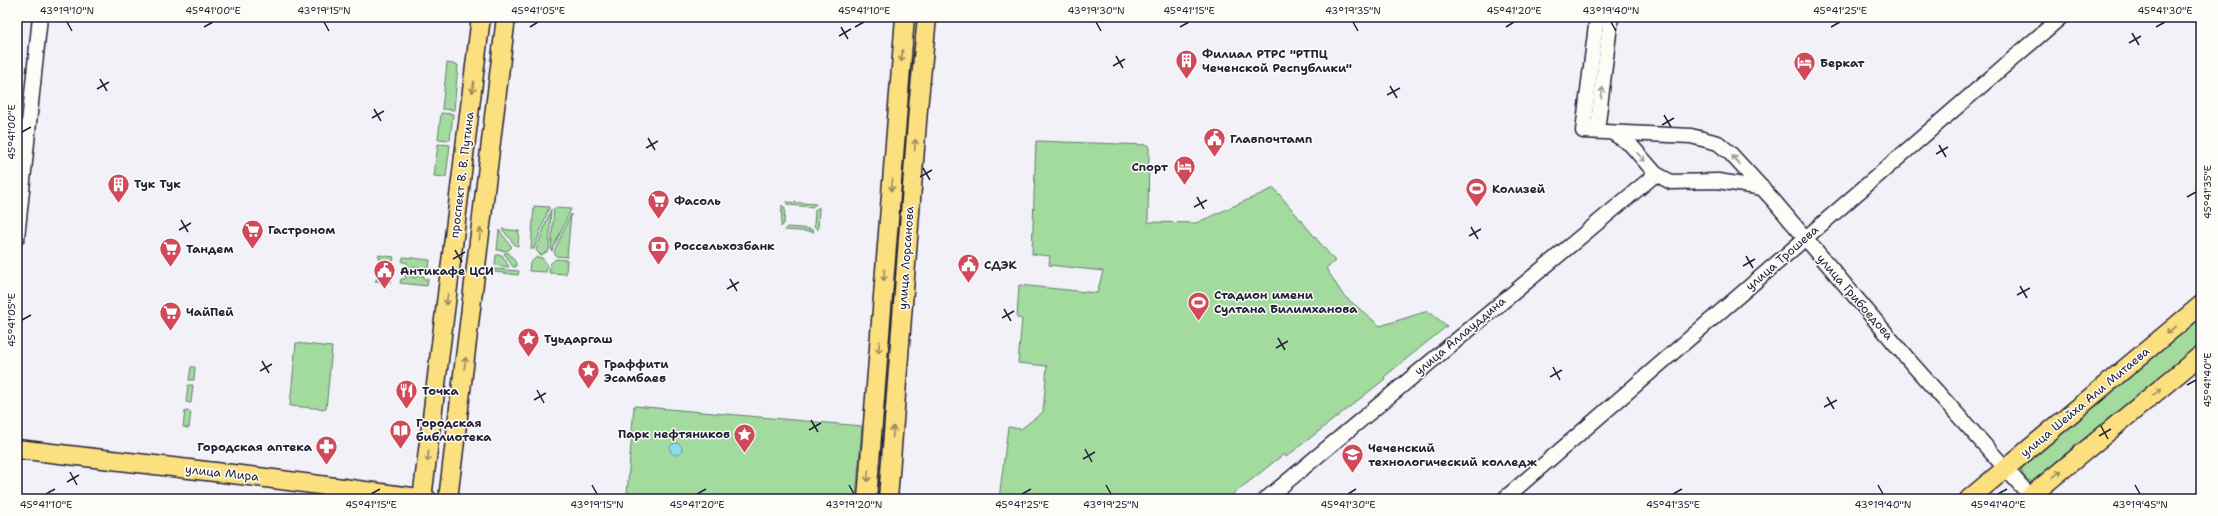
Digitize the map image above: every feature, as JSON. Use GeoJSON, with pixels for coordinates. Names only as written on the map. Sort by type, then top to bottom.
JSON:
{"type":"FeatureCollection","features":[{"type":"Feature","properties":{"kind":"main road","name":"проспект В. В. Путина"},"geometry":{"type":"LineString","coordinates":[[424,499],[482,17]]}},
{"type":"Feature","properties":{"kind":"main road","name":"проспект В. В. Путина"},"geometry":{"type":"LineString","coordinates":[[448,499],[506,17]]}},
{"type":"Feature","properties":{"kind":"main road","name":"улица Лорсанова"},"geometry":{"type":"LineString","coordinates":[[866,499],[905,17]]}},
{"type":"Feature","properties":{"kind":"main road","name":"улица Лорсанова"},"geometry":{"type":"LineString","coordinates":[[888,499],[918,109],[927,17]]}},
{"type":"Feature","properties":{"kind":"main road","name":"улица Шейха Али Митаева"},"geometry":{"type":"LineString","coordinates":[[1969,499],[2201,305]]}},
{"type":"Feature","properties":{"kind":"main road"},"geometry":{"type":"LineString","coordinates":[[2030,498],[2201,355]]}},
{"type":"Feature","properties":{"kind":"main road","name":"улица Мира"},"geometry":{"type":"LineString","coordinates":[[17,449],[258,477],[424,499]]}},
{"type":"Feature","properties":{"kind":"street"},"geometry":{"type":"LineString","coordinates":[[17,238],[40,17]]}},
{"type":"Feature","properties":{"kind":"street"},"geometry":{"type":"LineString","coordinates":[[1590,131],[1597,17]]}},
{"type":"Feature","properties":{"kind":"street"},"geometry":{"type":"LineString","coordinates":[[1590,131],[1611,17]]}},
{"type":"Feature","properties":{"kind":"street","name":"улица Трошева"},"geometry":{"type":"LineString","coordinates":[[1504,499],[2061,17]]}},
{"type":"Feature","properties":{"kind":"street","name":"улица Грибоедова"},"geometry":{"type":"LineString","coordinates":[[1590,131],[1691,136],[1718,143],[1730,153],[1763,188],[1913,365],[2030,498]]}},
{"type":"Feature","properties":{"kind":"street"},"geometry":{"type":"LineString","coordinates":[[1611,132],[1630,144],[1656,174],[1671,182],[1718,181],[1763,188]]}},
{"type":"Feature","properties":{"kind":"street","name":"улица Аллауддина"},"geometry":{"type":"LineString","coordinates":[[1266,499],[1656,174]]}},
{"type":"Feature","properties":{"kind":"green space"},"geometry":{"type":"Polygon","coordinates":[[[447,63],[458,65],[454,110],[442,109],[447,63]]]}},
{"type":"Feature","properties":{"kind":"green space"},"geometry":{"type":"Polygon","coordinates":[[[441,113],[453,114],[450,140],[438,139],[441,113]]]}},
{"type":"Feature","properties":{"kind":"green space","name":"Стадион имени Султана Билимханова"},"geometry":{"type":"Polygon","coordinates":[[[1036,141],[1149,145],[1148,222],[1196,223],[1274,188],[1335,261],[1326,268],[1343,295],[1380,326],[1428,311],[1447,326],[1384,377],[1385,379],[1286,457],[1284,454],[1227,499],[999,499],[1008,427],[1021,429],[1043,412],[1047,366],[1018,363],[1022,319],[1017,318],[1019,285],[1097,293],[1103,271],[1049,265],[1050,256],[1032,254],[1036,141]]]}},
{"type":"Feature","properties":{"kind":"green space"},"geometry":{"type":"Polygon","coordinates":[[[438,144],[450,145],[446,177],[434,176],[438,144]]]}},
{"type":"Feature","properties":{"kind":"green space"},"geometry":{"type":"Polygon","coordinates":[[[786,202],[816,204],[812,207],[788,205],[786,202]]]}},
{"type":"Feature","properties":{"kind":"green space"},"geometry":{"type":"Polygon","coordinates":[[[782,205],[785,208],[784,224],[781,227],[782,205]]]}},
{"type":"Feature","properties":{"kind":"green space"},"geometry":{"type":"Polygon","coordinates":[[[534,206],[549,207],[534,249],[531,249],[534,206]]]}},
{"type":"Feature","properties":{"kind":"green space"},"geometry":{"type":"Polygon","coordinates":[[[819,207],[818,230],[814,226],[815,210],[819,207]]]}},
{"type":"Feature","properties":{"kind":"green space"},"geometry":{"type":"Polygon","coordinates":[[[554,208],[571,209],[552,251],[551,250],[554,208]]]}},
{"type":"Feature","properties":{"kind":"green space"},"geometry":{"type":"Polygon","coordinates":[[[551,209],[549,250],[542,255],[536,250],[551,209]]]}},
{"type":"Feature","properties":{"kind":"green space"},"geometry":{"type":"Polygon","coordinates":[[[571,214],[567,257],[556,256],[554,252],[571,214]]]}},
{"type":"Feature","properties":{"kind":"green space"},"geometry":{"type":"Polygon","coordinates":[[[787,227],[811,229],[814,232],[784,230],[787,227]]]}},
{"type":"Feature","properties":{"kind":"green space"},"geometry":{"type":"Polygon","coordinates":[[[502,229],[519,231],[518,246],[515,245],[502,229]]]}},
{"type":"Feature","properties":{"kind":"green space"},"geometry":{"type":"Polygon","coordinates":[[[499,230],[512,247],[507,251],[497,250],[499,230]]]}},
{"type":"Feature","properties":{"kind":"green space"},"geometry":{"type":"Polygon","coordinates":[[[504,253],[509,253],[516,263],[516,267],[513,267],[504,253]]]}},
{"type":"Feature","properties":{"kind":"green space"},"geometry":{"type":"Polygon","coordinates":[[[378,255],[394,257],[393,261],[382,263],[378,255]]]}},
{"type":"Feature","properties":{"kind":"green space"},"geometry":{"type":"Polygon","coordinates":[[[496,255],[502,255],[509,267],[495,265],[496,255]]]}},
{"type":"Feature","properties":{"kind":"green space"},"geometry":{"type":"Polygon","coordinates":[[[403,257],[430,260],[429,267],[425,267],[425,269],[413,266],[413,268],[407,267],[407,262],[402,262],[403,257]]]}},
{"type":"Feature","properties":{"kind":"green space"},"geometry":{"type":"Polygon","coordinates":[[[537,257],[542,258],[547,264],[546,272],[529,271],[530,263],[537,257]]]}},
{"type":"Feature","properties":{"kind":"green space"},"geometry":{"type":"Polygon","coordinates":[[[556,259],[567,260],[566,274],[549,273],[550,264],[556,259]]]}},
{"type":"Feature","properties":{"kind":"green space"},"geometry":{"type":"Polygon","coordinates":[[[495,269],[519,271],[518,275],[495,272],[495,269]]]}},
{"type":"Feature","properties":{"kind":"green space"},"geometry":{"type":"Polygon","coordinates":[[[381,274],[392,278],[391,282],[375,281],[381,274]]]}},
{"type":"Feature","properties":{"kind":"green space"},"geometry":{"type":"Polygon","coordinates":[[[406,275],[416,278],[417,276],[424,276],[424,279],[428,279],[427,286],[400,283],[401,279],[405,279],[406,275]]]}},
{"type":"Feature","properties":{"kind":"green space"},"geometry":{"type":"Polygon","coordinates":[[[2201,316],[2201,344],[2038,480],[2033,482],[2027,480],[2021,472],[2022,466],[2201,316]]]}},
{"type":"Feature","properties":{"kind":"green space"},"geometry":{"type":"Polygon","coordinates":[[[296,343],[332,347],[326,409],[290,406],[296,343]]]}},
{"type":"Feature","properties":{"kind":"green space"},"geometry":{"type":"Polygon","coordinates":[[[191,367],[195,367],[194,380],[189,380],[191,367]]]}},
{"type":"Feature","properties":{"kind":"green space"},"geometry":{"type":"Polygon","coordinates":[[[188,385],[193,385],[191,403],[186,402],[188,385]]]}},
{"type":"Feature","properties":{"kind":"green space","name":"Парк нефтяников"},"geometry":{"type":"Polygon","coordinates":[[[634,406],[862,426],[856,499],[680,499],[627,494],[634,406]]]}},
{"type":"Feature","properties":{"kind":"green space"},"geometry":{"type":"Polygon","coordinates":[[[185,411],[191,412],[189,428],[183,427],[185,411]]]}},
{"type":"Feature","properties":{"kind":"water"},"geometry":{"type":"Polygon","coordinates":[[[674,443],[678,443],[682,449],[678,455],[674,455],[670,451],[670,447],[674,443]]]}},
{"type":"Feature","properties":{"kind":"place","name":"Филиал РТРС \"РТПЦ Чеченской Республики\""},"geometry":{"type":"Point","coordinates":[1187,80]}},
{"type":"Feature","properties":{"kind":"place","name":"Беркат"},"geometry":{"type":"Point","coordinates":[1805,82]}},
{"type":"Feature","properties":{"kind":"place","name":"Главпочтамп"},"geometry":{"type":"Point","coordinates":[1215,158]}},
{"type":"Feature","properties":{"kind":"place","name":"Спорт"},"geometry":{"type":"Point","coordinates":[1184,186]}},
{"type":"Feature","properties":{"kind":"place","name":"Тук Тук"},"geometry":{"type":"Point","coordinates":[118,204]}},
{"type":"Feature","properties":{"kind":"place","name":"Колизей"},"geometry":{"type":"Point","coordinates":[1477,208]}},
{"type":"Feature","properties":{"kind":"place","name":"Фасоль"},"geometry":{"type":"Point","coordinates":[659,220]}},
{"type":"Feature","properties":{"kind":"place","name":"Гастроном"},"geometry":{"type":"Point","coordinates":[253,250]}},
{"type":"Feature","properties":{"kind":"place","name":"Россельхозбанк"},"geometry":{"type":"Point","coordinates":[658,266]}},
{"type":"Feature","properties":{"kind":"place","name":"Тандем"},"geometry":{"type":"Point","coordinates":[170,268]}},
{"type":"Feature","properties":{"kind":"place","name":"СДЭК"},"geometry":{"type":"Point","coordinates":[968,284]}},
{"type":"Feature","properties":{"kind":"place","name":"Антикафе ЦСИ"},"geometry":{"type":"Point","coordinates":[384,290]}},
{"type":"Feature","properties":{"kind":"place","name":"Стадион имени Султана Билимханова"},"geometry":{"type":"Point","coordinates":[1198,322]}},
{"type":"Feature","properties":{"kind":"place","name":"ЧайПей"},"geometry":{"type":"Point","coordinates":[170,332]}},
{"type":"Feature","properties":{"kind":"place","name":"Туьдаргаш"},"geometry":{"type":"Point","coordinates":[528,358]}},
{"type":"Feature","properties":{"kind":"place","name":"Граффити Эсамбаев"},"geometry":{"type":"Point","coordinates":[588,390]}},
{"type":"Feature","properties":{"kind":"place","name":"Точка"},"geometry":{"type":"Point","coordinates":[406,410]}},
{"type":"Feature","properties":{"kind":"place","name":"Городская библиотека"},"geometry":{"type":"Point","coordinates":[401,450]}},
{"type":"Feature","properties":{"kind":"place","name":"Парк нефтяников"},"geometry":{"type":"Point","coordinates":[745,454]}},
{"type":"Feature","properties":{"kind":"place","name":"Городская аптека"},"geometry":{"type":"Point","coordinates":[327,466]}},
{"type":"Feature","properties":{"kind":"place","name":"Чеченский технологический колледж"},"geometry":{"type":"Point","coordinates":[1353,474]}}]}
